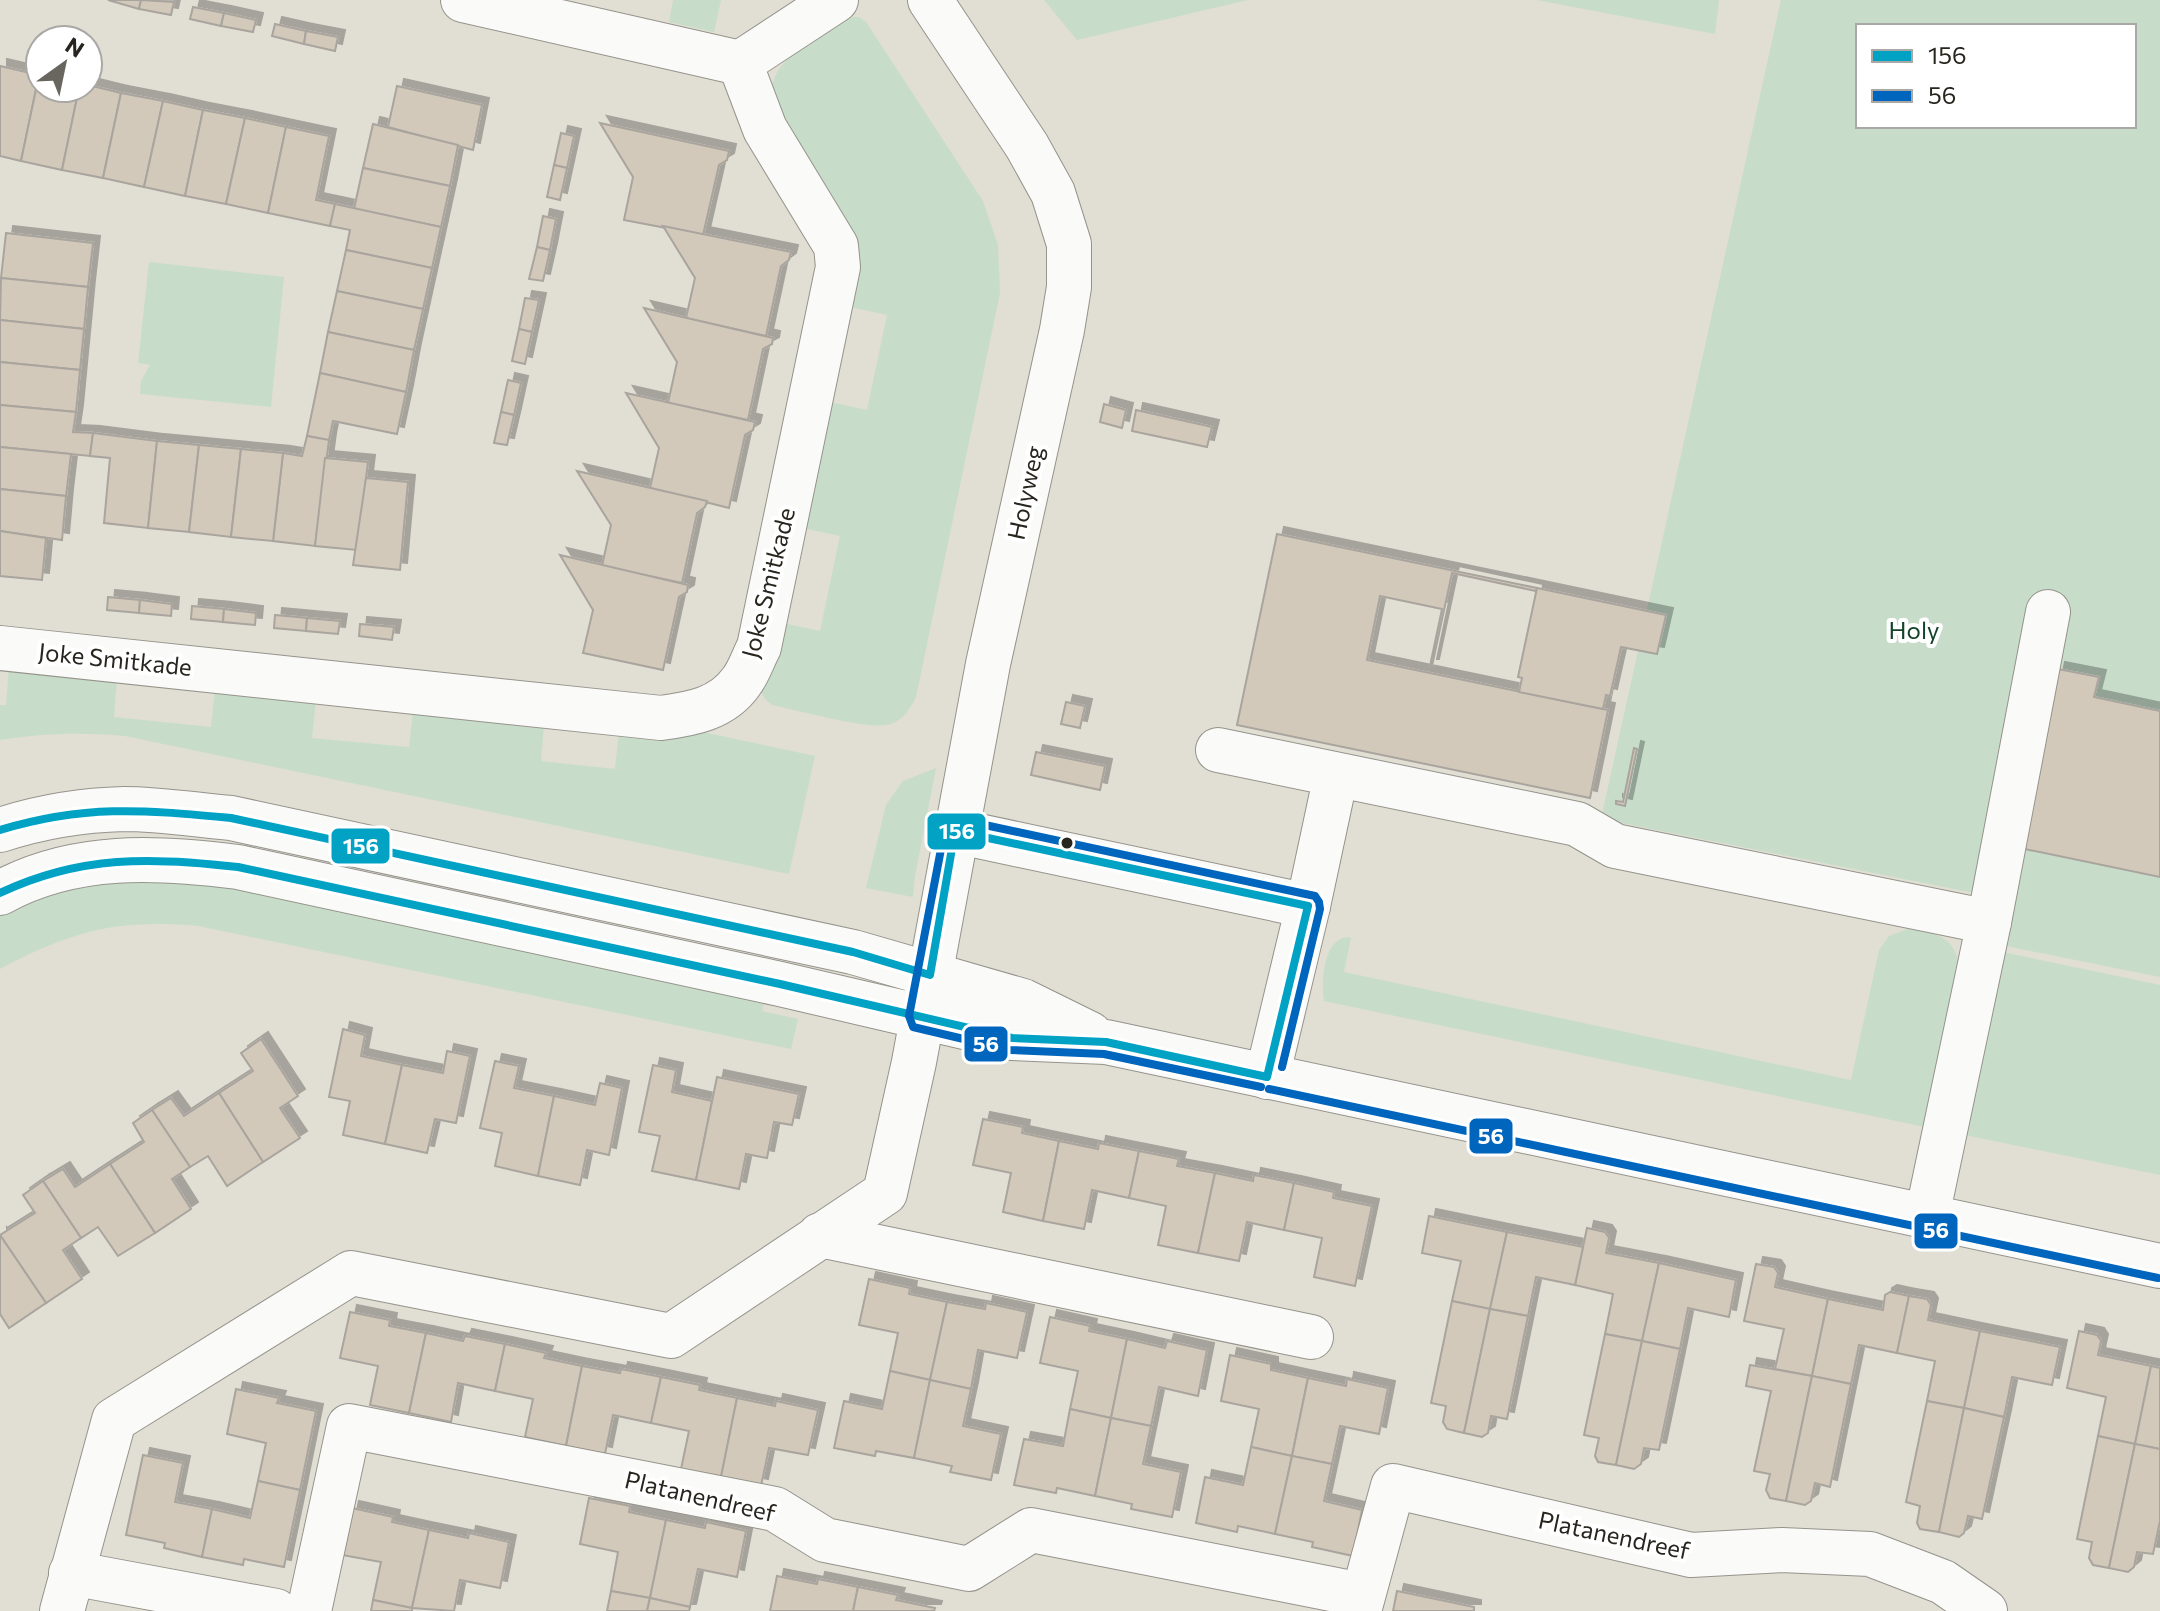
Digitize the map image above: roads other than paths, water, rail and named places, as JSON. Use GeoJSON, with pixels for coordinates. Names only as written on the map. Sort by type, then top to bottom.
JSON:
{"type":"FeatureCollection","features":[{"type":"Feature","properties":{"kind":"street"},"geometry":{"type":"LineString","coordinates":[[463,0],[740,63],[836,0]]}},
{"type":"Feature","properties":{"kind":"street","name":"Holyweg"},"geometry":{"type":"LineString","coordinates":[[921,1018],[988,664],[1069,287],[1069,244],[1053,193],[1027,146],[930,0]]}},
{"type":"Feature","properties":{"kind":"street","name":"Joke Smitkade"},"geometry":{"type":"LineString","coordinates":[[0,648],[661,718],[697,713],[719,702],[741,682],[759,647],[838,267],[836,246],[765,129],[740,63]]}},
{"type":"Feature","properties":{"kind":"street"},"geometry":{"type":"LineString","coordinates":[[1927,1216],[1989,922],[2048,612]]}},
{"type":"Feature","properties":{"kind":"street"},"geometry":{"type":"LineString","coordinates":[[1218,750],[1577,824],[1615,846],[1989,922]]}},
{"type":"Feature","properties":{"kind":"street"},"geometry":{"type":"LineString","coordinates":[[1267,1077],[1336,775]]}},
{"type":"Feature","properties":{"kind":"street"},"geometry":{"type":"LineString","coordinates":[[0,830],[48,817],[126,809],[231,818],[853,952],[1023,1001],[1106,1042]]}},
{"type":"Feature","properties":{"kind":"street"},"geometry":{"type":"LineString","coordinates":[[955,831],[1308,906]]}},
{"type":"Feature","properties":{"kind":"street"},"geometry":{"type":"LineString","coordinates":[[0,893],[62,869],[113,859],[178,859],[238,867],[780,984],[1012,1038],[1106,1042],[2160,1266]]}},
{"type":"Feature","properties":{"kind":"street"},"geometry":{"type":"LineString","coordinates":[[276,1611],[66,1592],[114,1420],[351,1273],[671,1336],[885,1193],[921,1018]]}},
{"type":"Feature","properties":{"kind":"street"},"geometry":{"type":"LineString","coordinates":[[820,1235],[1311,1337]]}},
{"type":"Feature","properties":{"kind":"street","name":"Platanendreef"},"geometry":{"type":"LineString","coordinates":[[309,1611],[349,1426],[775,1509],[825,1540],[969,1569],[1031,1530],[1360,1603],[1393,1486],[1691,1555],[1782,1550],[1870,1554],[1943,1582],[1985,1611]]}},
{"type":"Feature","properties":{"kind":"park label","name":"Holy"},"geometry":{"type":"Point","coordinates":[1914,631]}}]}
